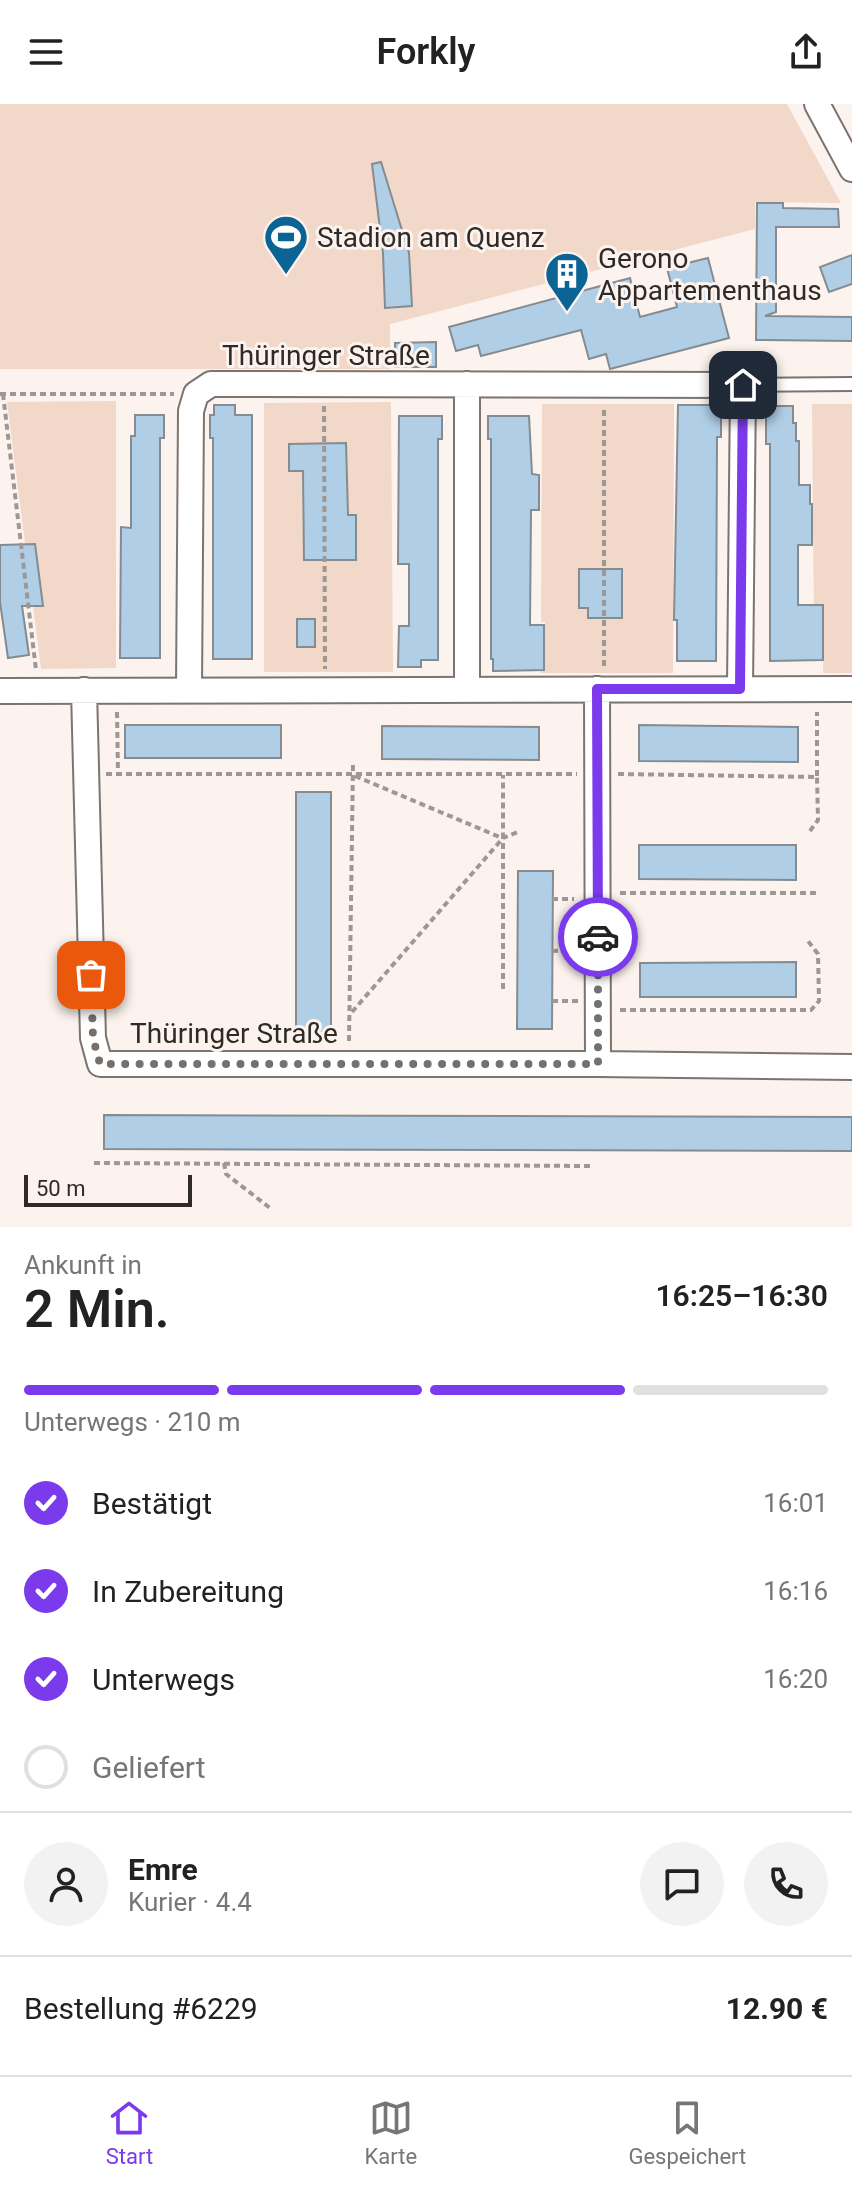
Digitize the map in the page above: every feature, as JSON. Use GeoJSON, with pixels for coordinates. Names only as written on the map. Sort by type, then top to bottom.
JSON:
{"type":"FeatureCollection","features":[{"type":"Feature","properties":{"kind":"street"},"geometry":{"type":"LineString","coordinates":[[817,104],[852,169]]}},
{"type":"Feature","properties":{"kind":"street","name":"Thüringer Straße"},"geometry":{"type":"LineString","coordinates":[[189,690],[191,411],[196,394],[211,384],[743,385]]}},
{"type":"Feature","properties":{"kind":"street","name":"Thüringer Straße"},"geometry":{"type":"LineString","coordinates":[[467,384],[467,689]]}},
{"type":"Feature","properties":{"kind":"street"},"geometry":{"type":"LineString","coordinates":[[740,689],[743,385]]}},
{"type":"Feature","properties":{"kind":"street"},"geometry":{"type":"LineString","coordinates":[[598,1064],[597,774],[601,689]]}},
{"type":"Feature","properties":{"kind":"street"},"geometry":{"type":"LineString","coordinates":[[0,691],[852,689]]}},
{"type":"Feature","properties":{"kind":"street","name":"Thüringer Straße"},"geometry":{"type":"LineString","coordinates":[[84,690],[93,1038],[100,1064],[852,1067]]}},
{"type":"Feature","properties":{"kind":"lane","name":"Thüringer Straße"},"geometry":{"type":"LineString","coordinates":[[743,385],[852,384]]}},
{"type":"Feature","properties":{"kind":"path"},"geometry":{"type":"LineString","coordinates":[[324,383],[325,689]]}},
{"type":"Feature","properties":{"kind":"path"},"geometry":{"type":"LineString","coordinates":[[601,689],[604,384]]}},
{"type":"Feature","properties":{"kind":"path"},"geometry":{"type":"LineString","coordinates":[[39,691],[2,394],[196,394]]}},
{"type":"Feature","properties":{"kind":"path"},"geometry":{"type":"LineString","coordinates":[[810,831],[818,820],[817,689]]}},
{"type":"Feature","properties":{"kind":"path"},"geometry":{"type":"LineString","coordinates":[[117,690],[118,774]]}},
{"type":"Feature","properties":{"kind":"path"},"geometry":{"type":"LineString","coordinates":[[348,1063],[353,764]]}},
{"type":"Feature","properties":{"kind":"path"},"geometry":{"type":"LineString","coordinates":[[88,773],[817,777]]}},
{"type":"Feature","properties":{"kind":"path"},"geometry":{"type":"LineString","coordinates":[[353,775],[503,838]]}},
{"type":"Feature","properties":{"kind":"path"},"geometry":{"type":"LineString","coordinates":[[503,775],[503,989]]}},
{"type":"Feature","properties":{"kind":"path"},"geometry":{"type":"LineString","coordinates":[[351,1013],[503,838],[518,832]]}},
{"type":"Feature","properties":{"kind":"path"},"geometry":{"type":"LineString","coordinates":[[598,893],[817,893]]}},
{"type":"Feature","properties":{"kind":"path"},"geometry":{"type":"LineString","coordinates":[[598,1010],[811,1010],[819,1001],[818,954],[808,941]]}},
{"type":"Feature","properties":{"kind":"path"},"geometry":{"type":"LineString","coordinates":[[94,1163],[590,1166]]}},
{"type":"Feature","properties":{"kind":"path"},"geometry":{"type":"LineString","coordinates":[[224,1163],[226,1174],[270,1208]]}},
{"type":"Feature","properties":{"kind":"shaded area","name":"Stadion am Quenz"},"geometry":{"type":"Polygon","coordinates":[[[0,104],[787,104],[841,203],[755,202],[755,229],[390,324],[390,369],[0,369],[0,104]]]}},
{"type":"Feature","properties":{"kind":"shaded area"},"geometry":{"type":"Polygon","coordinates":[[[116,401],[116,668],[41,669],[7,402],[116,401]]]}},
{"type":"Feature","properties":{"kind":"shaded area"},"geometry":{"type":"Polygon","coordinates":[[[391,402],[393,672],[264,672],[264,403],[391,402]]]}},
{"type":"Feature","properties":{"kind":"shaded area"},"geometry":{"type":"Polygon","coordinates":[[[542,404],[674,404],[673,673],[541,673],[541,638],[545,637],[545,622],[541,622],[542,404]]]}},
{"type":"Feature","properties":{"kind":"shaded area"},"geometry":{"type":"Polygon","coordinates":[[[812,404],[852,404],[852,673],[823,673],[824,630],[814,629],[812,404]]]}},
{"type":"Feature","properties":{"kind":"building"},"geometry":{"type":"Polygon","coordinates":[[[381,162],[409,253],[412,306],[385,308],[383,253],[372,164],[381,162]]]}},
{"type":"Feature","properties":{"kind":"building"},"geometry":{"type":"Polygon","coordinates":[[[757,203],[783,203],[783,208],[838,209],[839,227],[776,227],[776,312],[765,316],[852,317],[852,341],[756,340],[757,203]]]}},
{"type":"Feature","properties":{"kind":"building"},"geometry":{"type":"Polygon","coordinates":[[[852,255],[852,284],[829,292],[820,267],[852,255]]]}},
{"type":"Feature","properties":{"kind":"building","name":"Gerono Appartementhaus"},"geometry":{"type":"Polygon","coordinates":[[[708,258],[729,338],[610,369],[606,354],[589,359],[581,330],[481,356],[478,345],[456,351],[449,327],[630,278],[640,317],[677,307],[667,268],[708,258]]]}},
{"type":"Feature","properties":{"kind":"building"},"geometry":{"type":"Polygon","coordinates":[[[436,342],[436,367],[395,367],[395,343],[436,342]]]}},
{"type":"Feature","properties":{"kind":"building"},"geometry":{"type":"Polygon","coordinates":[[[214,405],[235,405],[235,415],[252,415],[252,659],[213,659],[213,438],[210,438],[210,415],[214,415],[214,405]]]}},
{"type":"Feature","properties":{"kind":"building"},"geometry":{"type":"Polygon","coordinates":[[[678,405],[718,405],[718,416],[721,416],[721,437],[717,437],[716,661],[677,661],[677,620],[674,620],[678,405]]]}},
{"type":"Feature","properties":{"kind":"building"},"geometry":{"type":"Polygon","coordinates":[[[766,406],[793,406],[796,441],[799,441],[799,485],[810,485],[812,504],[812,545],[798,545],[798,605],[823,605],[823,660],[770,661],[770,444],[766,444],[766,406]]]}},
{"type":"Feature","properties":{"kind":"building"},"geometry":{"type":"Polygon","coordinates":[[[135,415],[164,415],[164,438],[160,438],[160,658],[120,658],[121,527],[131,528],[131,436],[135,436],[135,415]]]}},
{"type":"Feature","properties":{"kind":"building"},"geometry":{"type":"Polygon","coordinates":[[[399,416],[442,416],[442,439],[438,439],[438,660],[421,660],[421,667],[398,667],[399,626],[409,626],[409,564],[398,564],[399,416]]]}},
{"type":"Feature","properties":{"kind":"building"},"geometry":{"type":"Polygon","coordinates":[[[488,416],[529,416],[532,474],[539,475],[539,510],[531,510],[530,625],[544,625],[544,670],[493,671],[491,439],[488,439],[488,416]]]}},
{"type":"Feature","properties":{"kind":"building"},"geometry":{"type":"Polygon","coordinates":[[[346,443],[348,515],[356,515],[356,560],[304,560],[303,471],[289,471],[289,444],[346,443]]]}},
{"type":"Feature","properties":{"kind":"building"},"geometry":{"type":"Polygon","coordinates":[[[35,544],[43,606],[22,606],[29,655],[8,658],[0,602],[0,545],[35,544]]]}},
{"type":"Feature","properties":{"kind":"building"},"geometry":{"type":"Polygon","coordinates":[[[579,569],[622,569],[622,618],[588,618],[588,608],[579,608],[579,569]]]}},
{"type":"Feature","properties":{"kind":"building"},"geometry":{"type":"Polygon","coordinates":[[[297,619],[315,619],[315,647],[297,647],[297,619]]]}},
{"type":"Feature","properties":{"kind":"building"},"geometry":{"type":"Polygon","coordinates":[[[125,725],[281,725],[281,758],[125,758],[125,725]]]}},
{"type":"Feature","properties":{"kind":"building"},"geometry":{"type":"Polygon","coordinates":[[[639,725],[798,727],[798,762],[639,761],[639,725]]]}},
{"type":"Feature","properties":{"kind":"building"},"geometry":{"type":"Polygon","coordinates":[[[382,726],[539,727],[539,760],[382,759],[382,726]]]}},
{"type":"Feature","properties":{"kind":"building"},"geometry":{"type":"Polygon","coordinates":[[[296,792],[331,792],[331,1035],[296,1035],[296,792]]]}},
{"type":"Feature","properties":{"kind":"building"},"geometry":{"type":"Polygon","coordinates":[[[639,845],[796,845],[796,880],[639,879],[639,845]]]}},
{"type":"Feature","properties":{"kind":"building"},"geometry":{"type":"Polygon","coordinates":[[[518,871],[553,871],[552,1029],[517,1029],[518,871]]]}},
{"type":"Feature","properties":{"kind":"building"},"geometry":{"type":"Polygon","coordinates":[[[796,962],[796,997],[640,997],[640,963],[796,962]]]}},
{"type":"Feature","properties":{"kind":"building"},"geometry":{"type":"Polygon","coordinates":[[[104,1115],[852,1117],[852,1151],[104,1149],[104,1115]]]}},
{"type":"Feature","properties":{"kind":"way so far"},"geometry":{"type":"LineString","coordinates":[[91,975],[93,1038],[100,1064],[598,1064],[598,937]]}},
{"type":"Feature","properties":{"kind":"place","name":"Stadion am Quenz"},"geometry":{"type":"Point","coordinates":[286,276]}},
{"type":"Feature","properties":{"kind":"place","name":"Gerono Appartementhaus"},"geometry":{"type":"Point","coordinates":[567,313]}},
{"type":"Feature","properties":{"kind":"route"},"geometry":{"type":"LineString","coordinates":[[598,937],[597,689],[740,689],[743,385]]}}]}
